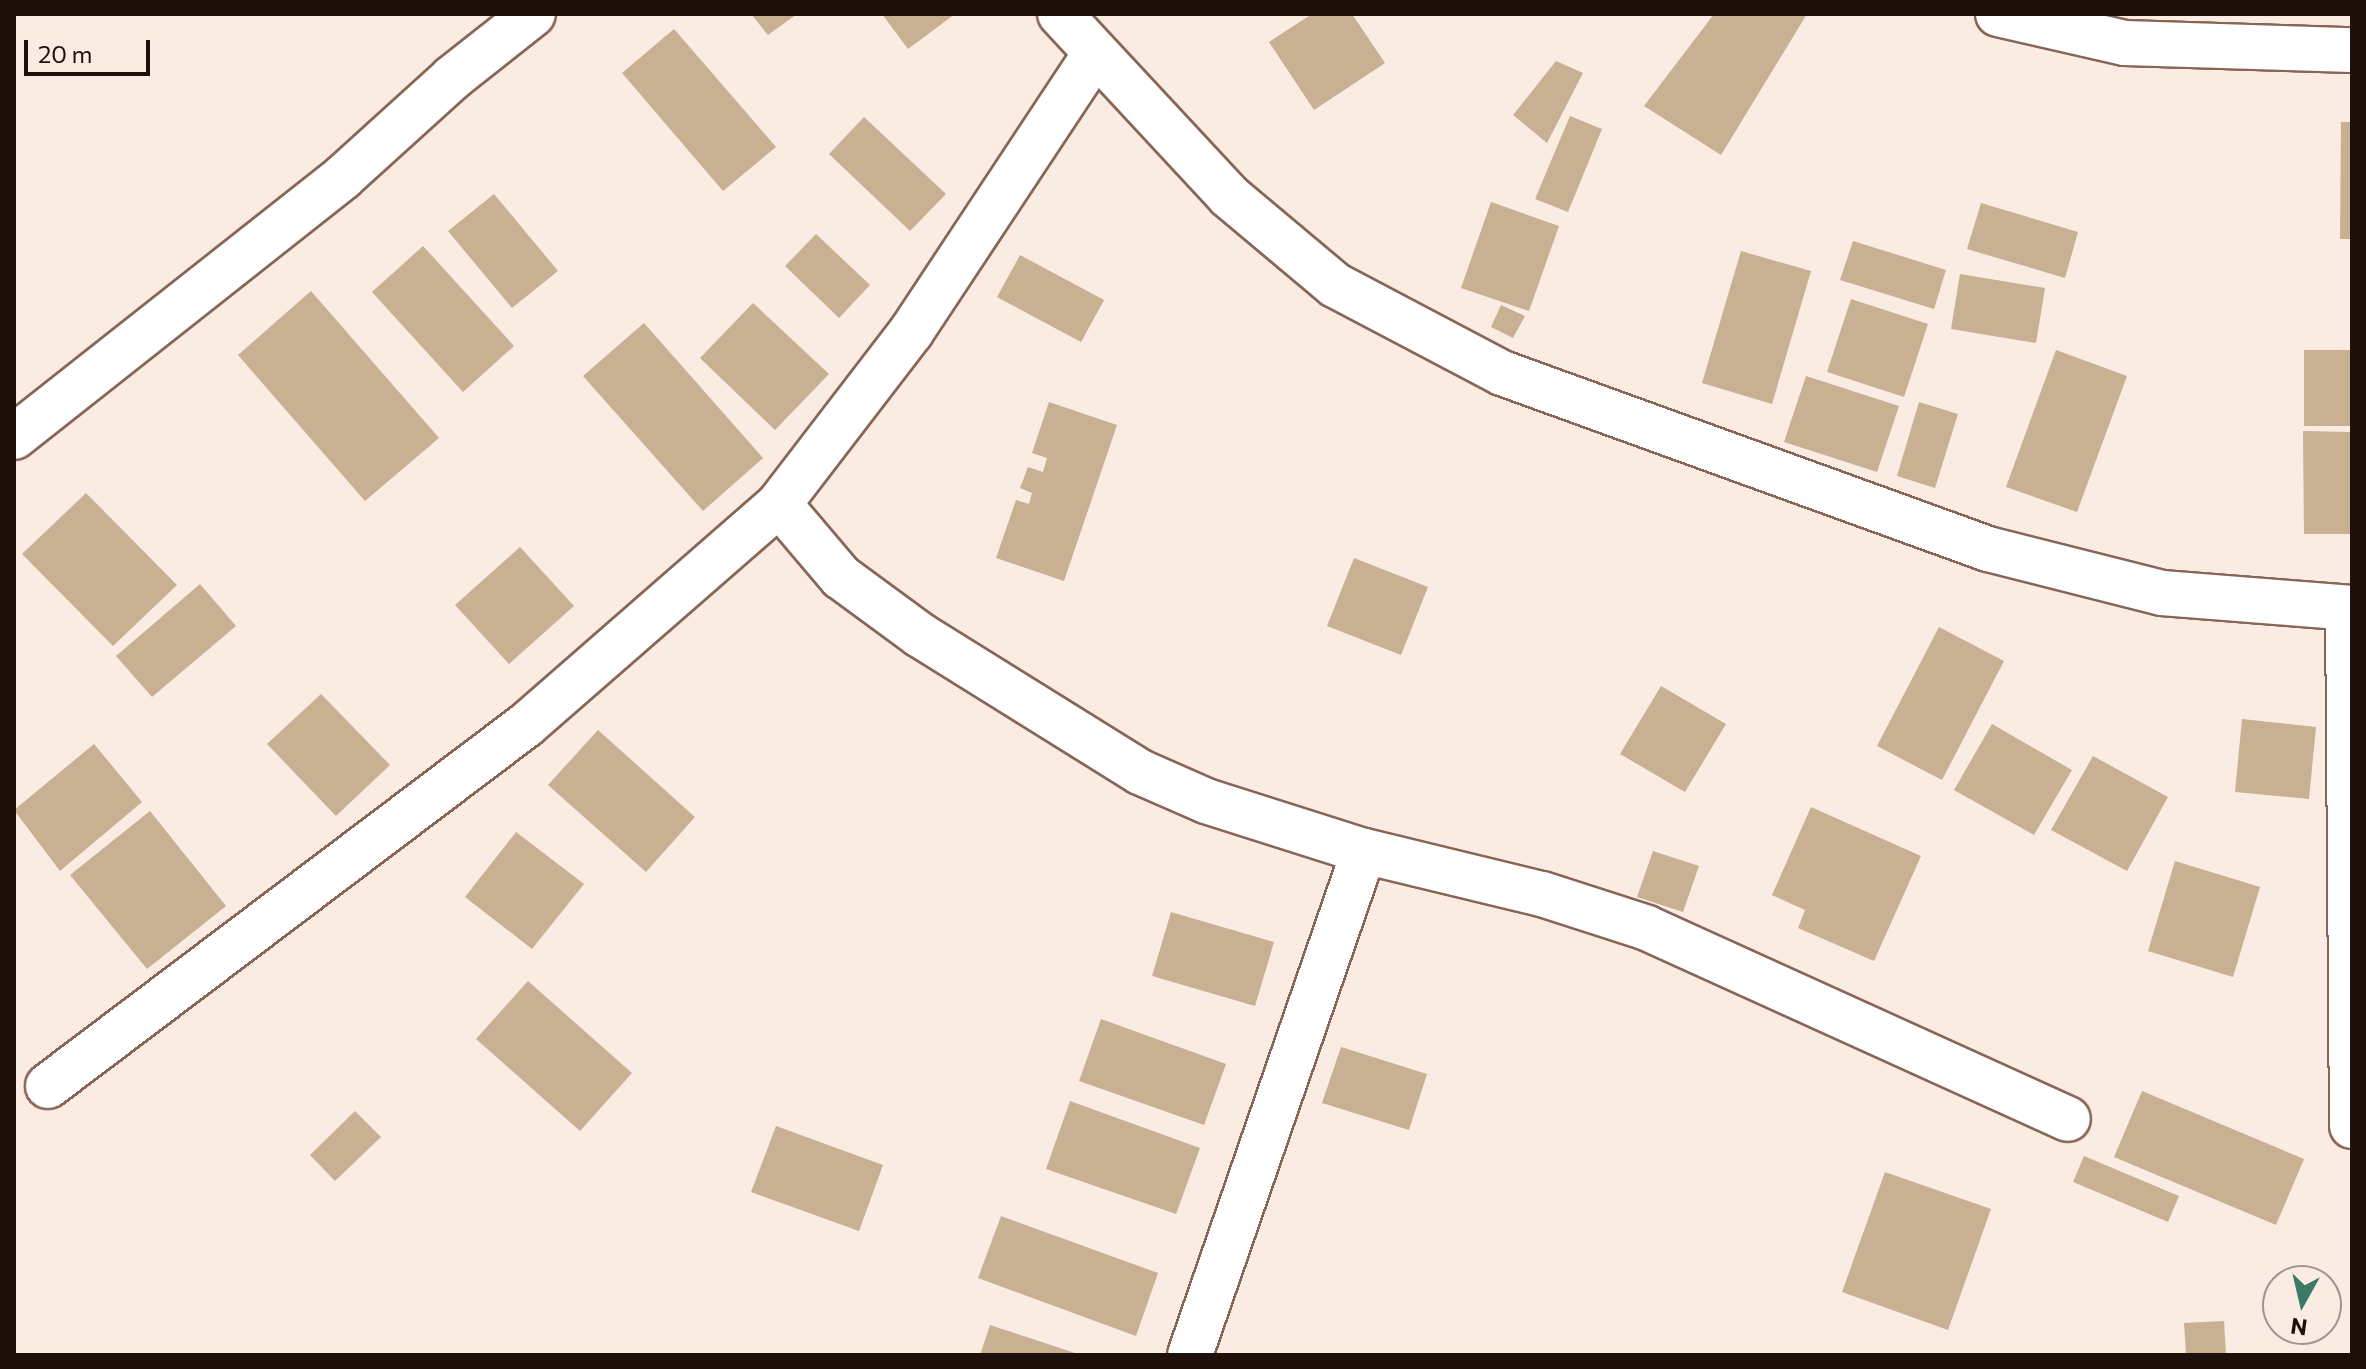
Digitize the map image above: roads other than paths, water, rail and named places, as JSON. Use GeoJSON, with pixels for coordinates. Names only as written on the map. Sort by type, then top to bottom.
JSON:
{"type":"FeatureCollection","features":[{"type":"Feature","properties":{"kind":"street"},"geometry":{"type":"LineString","coordinates":[[14,437],[343,177],[452,78],[533,14]]}},
{"type":"Feature","properties":{"kind":"street"},"geometry":{"type":"LineString","coordinates":[[1060,14],[1229,196],[1335,285],[1502,373],[1988,549],[2162,593],[2350,608],[2352,1126]]}},
{"type":"Feature","properties":{"kind":"street"},"geometry":{"type":"LineString","coordinates":[[1998,14],[2125,43],[2352,50]]}},
{"type":"Feature","properties":{"kind":"street"},"geometry":{"type":"LineString","coordinates":[[48,1086],[526,725],[779,504],[911,332],[1095,54]]}},
{"type":"Feature","properties":{"kind":"street"},"geometry":{"type":"LineString","coordinates":[[779,504],[841,577],[920,635],[1140,772],[1206,801],[1364,851],[1542,894],[1647,928],[2068,1119]]}},
{"type":"Feature","properties":{"kind":"street"},"geometry":{"type":"LineString","coordinates":[[1190,1355],[1364,851]]}}]}
